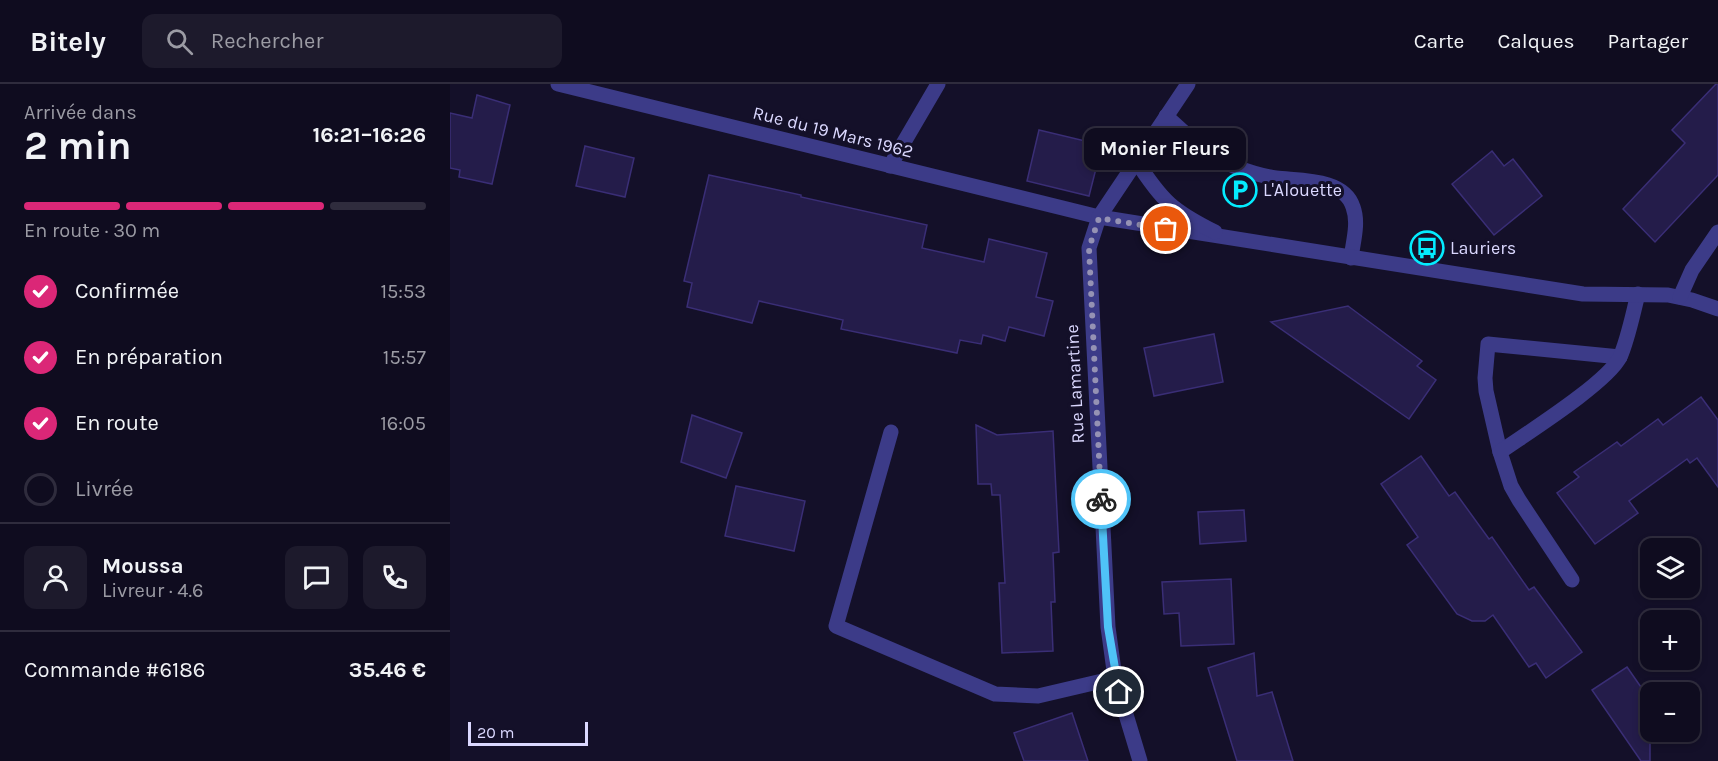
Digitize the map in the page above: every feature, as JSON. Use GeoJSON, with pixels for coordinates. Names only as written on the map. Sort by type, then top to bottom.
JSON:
{"type":"FeatureCollection","features":[{"type":"Feature","properties":{"kind":"street","name":"Rue du 19 Mars 1962"},"geometry":{"type":"LineString","coordinates":[[558,84],[1099,218],[1583,294],[1680,297],[1718,309]]}},
{"type":"Feature","properties":{"kind":"street"},"geometry":{"type":"LineString","coordinates":[[890,166],[938,84]]}},
{"type":"Feature","properties":{"kind":"street","name":"Rue Lamartine"},"geometry":{"type":"LineString","coordinates":[[1140,761],[1115,678],[1108,627],[1089,248],[1099,218],[1188,84]]}},
{"type":"Feature","properties":{"kind":"street"},"geometry":{"type":"LineString","coordinates":[[1166,116],[1208,153],[1237,168],[1255,174],[1327,184],[1344,194],[1353,207],[1355,219],[1351,258]]}},
{"type":"Feature","properties":{"kind":"street"},"geometry":{"type":"LineString","coordinates":[[1137,162],[1162,198],[1174,209],[1185,218],[1228,239]]}},
{"type":"Feature","properties":{"kind":"street"},"geometry":{"type":"LineString","coordinates":[[1680,297],[1692,270],[1718,232]]}},
{"type":"Feature","properties":{"kind":"street"},"geometry":{"type":"LineString","coordinates":[[1500,452],[1598,381],[1620,357],[1638,294]]}},
{"type":"Feature","properties":{"kind":"street"},"geometry":{"type":"LineString","coordinates":[[1572,580],[1511,486],[1500,452],[1486,391],[1488,344],[1620,357]]}},
{"type":"Feature","properties":{"kind":"street"},"geometry":{"type":"LineString","coordinates":[[891,432],[836,626],[995,694],[1038,696],[1115,678]]}},
{"type":"Feature","properties":{"kind":"building"},"geometry":{"type":"Polygon","coordinates":[[[1718,84],[1718,175],[1655,242],[1623,209],[1685,143],[1672,130],[1718,84]]]}},
{"type":"Feature","properties":{"kind":"building"},"geometry":{"type":"Polygon","coordinates":[[[477,95],[510,105],[492,184],[459,177],[460,170],[450,168],[450,113],[472,118],[477,95]]]}},
{"type":"Feature","properties":{"kind":"building"},"geometry":{"type":"Polygon","coordinates":[[[1039,130],[1102,145],[1089,196],[1027,181],[1039,130]]]}},
{"type":"Feature","properties":{"kind":"building"},"geometry":{"type":"Polygon","coordinates":[[[585,146],[634,158],[625,197],[576,186],[585,146]]]}},
{"type":"Feature","properties":{"kind":"building"},"geometry":{"type":"Polygon","coordinates":[[[1492,151],[1504,166],[1513,159],[1542,196],[1494,235],[1452,184],[1492,151]]]}},
{"type":"Feature","properties":{"kind":"building"},"geometry":{"type":"Polygon","coordinates":[[[709,175],[927,225],[922,248],[984,262],[989,239],[1047,253],[1036,297],[1053,301],[1044,336],[1009,327],[1005,341],[983,335],[981,344],[960,340],[957,353],[841,329],[843,320],[759,301],[752,323],[687,307],[692,283],[684,281],[709,175]]]}},
{"type":"Feature","properties":{"kind":"building"},"geometry":{"type":"Polygon","coordinates":[[[1348,306],[1422,361],[1417,366],[1436,380],[1409,419],[1271,322],[1348,306]]]}},
{"type":"Feature","properties":{"kind":"building"},"geometry":{"type":"Polygon","coordinates":[[[1214,334],[1223,382],[1154,396],[1144,348],[1214,334]]]}},
{"type":"Feature","properties":{"kind":"building"},"geometry":{"type":"Polygon","coordinates":[[[1701,397],[1718,420],[1718,487],[1697,458],[1690,463],[1687,459],[1629,501],[1638,513],[1595,544],[1557,493],[1579,477],[1574,472],[1617,442],[1621,446],[1658,419],[1663,425],[1701,397]]]}},
{"type":"Feature","properties":{"kind":"building"},"geometry":{"type":"Polygon","coordinates":[[[692,415],[742,433],[726,478],[681,462],[692,415]]]}},
{"type":"Feature","properties":{"kind":"building"},"geometry":{"type":"Polygon","coordinates":[[[976,425],[997,435],[1053,431],[1059,552],[1053,553],[1055,602],[1051,602],[1053,651],[1002,653],[999,583],[1005,583],[1000,495],[992,495],[991,484],[978,484],[976,425]]]}},
{"type":"Feature","properties":{"kind":"building"},"geometry":{"type":"Polygon","coordinates":[[[1421,456],[1449,496],[1455,492],[1489,539],[1492,537],[1529,590],[1534,587],[1582,652],[1546,678],[1536,663],[1529,667],[1493,615],[1485,621],[1472,621],[1457,614],[1407,545],[1418,537],[1381,484],[1421,456]]]}},
{"type":"Feature","properties":{"kind":"building"},"geometry":{"type":"Polygon","coordinates":[[[736,486],[805,501],[794,551],[725,536],[736,486]]]}},
{"type":"Feature","properties":{"kind":"building"},"geometry":{"type":"Polygon","coordinates":[[[1244,510],[1246,541],[1200,544],[1198,512],[1244,510]]]}},
{"type":"Feature","properties":{"kind":"building"},"geometry":{"type":"Polygon","coordinates":[[[1231,579],[1234,644],[1181,646],[1179,613],[1164,614],[1162,582],[1231,579]]]}},
{"type":"Feature","properties":{"kind":"building"},"geometry":{"type":"Polygon","coordinates":[[[1254,653],[1257,696],[1272,692],[1293,761],[1237,761],[1208,668],[1254,653]]]}},
{"type":"Feature","properties":{"kind":"building"},"geometry":{"type":"Polygon","coordinates":[[[1627,667],[1640,686],[1640,742],[1650,742],[1650,761],[1641,761],[1592,690],[1627,667]]]}},
{"type":"Feature","properties":{"kind":"building"},"geometry":{"type":"Polygon","coordinates":[[[1072,713],[1088,761],[1024,761],[1014,733],[1072,713]]]}},
{"type":"Feature","properties":{"kind":"way so far"},"geometry":{"type":"LineString","coordinates":[[1101,499],[1089,248],[1099,218],[1166,229]]}},
{"type":"Feature","properties":{"kind":"place","name":"L'Alouette"},"geometry":{"type":"Point","coordinates":[1240,190]}},
{"type":"Feature","properties":{"kind":"place","name":"Monier Fleurs"},"geometry":{"type":"Point","coordinates":[1166,229]}},
{"type":"Feature","properties":{"kind":"place","name":"Lauriers"},"geometry":{"type":"Point","coordinates":[1427,248]}},
{"type":"Feature","properties":{"kind":"route"},"geometry":{"type":"LineString","coordinates":[[1101,499],[1108,627],[1119,692]]}}]}
